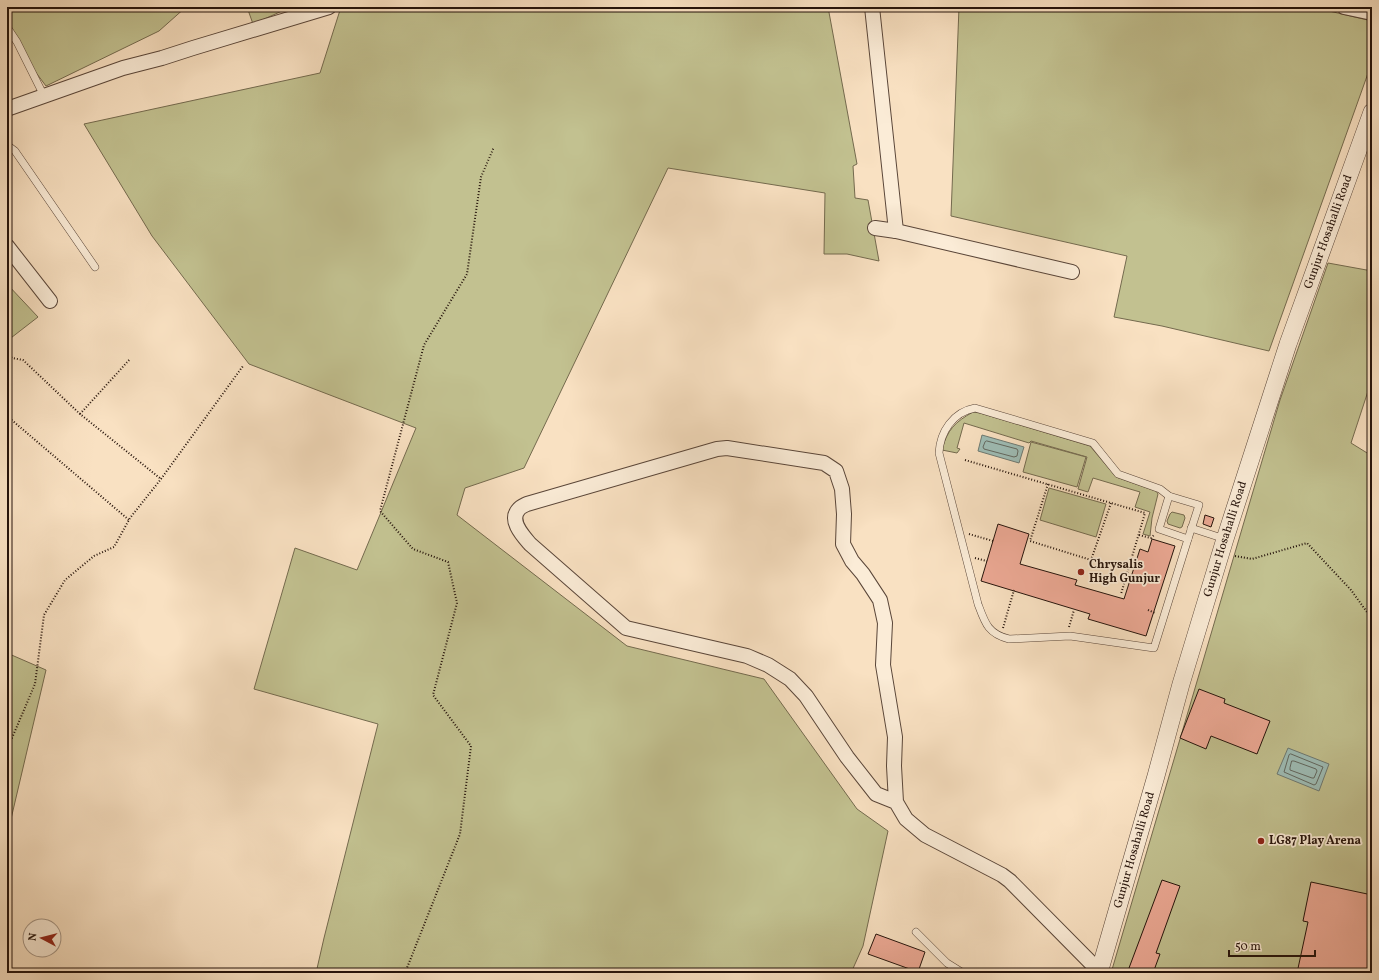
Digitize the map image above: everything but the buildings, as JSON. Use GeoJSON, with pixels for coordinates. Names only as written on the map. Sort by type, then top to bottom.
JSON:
{"type":"FeatureCollection","features":[{"type":"Feature","properties":{"kind":"street"},"geometry":{"type":"LineString","coordinates":[[7,109],[123,68],[162,58],[329,7]]}},
{"type":"Feature","properties":{"kind":"street"},"geometry":{"type":"LineString","coordinates":[[872,7],[896,232]]}},
{"type":"Feature","properties":{"kind":"street"},"geometry":{"type":"LineString","coordinates":[[1344,7],[1372,13]]}},
{"type":"Feature","properties":{"kind":"street","name":"Gunjur Hosahalli Road"},"geometry":{"type":"LineString","coordinates":[[1100,972],[1181,684],[1222,546],[1288,344],[1372,112]]}},
{"type":"Feature","properties":{"kind":"street"},"geometry":{"type":"LineString","coordinates":[[875,228],[1072,272]]}},
{"type":"Feature","properties":{"kind":"street"},"geometry":{"type":"LineString","coordinates":[[7,246],[50,301]]}},
{"type":"Feature","properties":{"kind":"street"},"geometry":{"type":"LineString","coordinates":[[896,802],[876,794],[848,757],[806,696],[790,679],[768,665],[748,656],[626,628],[530,544],[517,530],[516,516],[518,509],[527,504],[717,449],[727,448],[824,462],[836,470],[842,489],[844,514],[843,544],[852,560],[880,600],[885,623],[883,665],[895,737],[894,766],[896,802],[906,819],[925,835],[1002,875],[1010,881],[1100,972]]}},
{"type":"Feature","properties":{"kind":"lane"},"geometry":{"type":"LineString","coordinates":[[7,27],[17,42],[44,96]]}},
{"type":"Feature","properties":{"kind":"lane"},"geometry":{"type":"LineString","coordinates":[[7,145],[15,151],[95,267]]}},
{"type":"Feature","properties":{"kind":"lane"},"geometry":{"type":"LineString","coordinates":[[975,408],[1093,443],[1118,474],[1160,489],[1169,496],[1200,505],[1192,528],[1154,648],[1066,636],[1009,639],[1000,637],[993,632],[984,620],[978,604],[939,453],[943,432],[950,423],[968,410],[975,408]]}},
{"type":"Feature","properties":{"kind":"lane"},"geometry":{"type":"LineString","coordinates":[[1169,496],[1159,529],[1188,539]]}},
{"type":"Feature","properties":{"kind":"lane"},"geometry":{"type":"LineString","coordinates":[[1192,528],[1222,546]]}},
{"type":"Feature","properties":{"kind":"lane"},"geometry":{"type":"LineString","coordinates":[[916,932],[947,963],[963,973]]}},
{"type":"Feature","properties":{"kind":"path"},"geometry":{"type":"LineString","coordinates":[[406,973],[460,834],[471,746],[433,695],[457,603],[448,562],[413,549],[380,511],[424,346],[467,274],[482,177],[494,146]]}},
{"type":"Feature","properties":{"kind":"path"},"geometry":{"type":"LineString","coordinates":[[7,353],[12,358],[23,360],[80,414],[161,479]]}},
{"type":"Feature","properties":{"kind":"path"},"geometry":{"type":"LineString","coordinates":[[80,414],[130,359]]}},
{"type":"Feature","properties":{"kind":"path"},"geometry":{"type":"LineString","coordinates":[[7,742],[12,738],[35,684],[44,615],[65,580],[94,556],[114,547],[129,520],[161,479],[243,366]]}},
{"type":"Feature","properties":{"kind":"path"},"geometry":{"type":"LineString","coordinates":[[7,416],[129,520]]}},
{"type":"Feature","properties":{"kind":"path"},"geometry":{"type":"LineString","coordinates":[[965,460],[1145,513],[1121,594]]}},
{"type":"Feature","properties":{"kind":"path"},"geometry":{"type":"LineString","coordinates":[[1048,484],[1030,541],[1091,560],[1111,503]]}},
{"type":"Feature","properties":{"kind":"path"},"geometry":{"type":"LineString","coordinates":[[1138,535],[1151,538],[1159,529]]}},
{"type":"Feature","properties":{"kind":"path"},"geometry":{"type":"LineString","coordinates":[[960,532],[993,540]]}},
{"type":"Feature","properties":{"kind":"path"},"geometry":{"type":"LineString","coordinates":[[1222,546],[1252,559],[1307,543],[1351,590],[1372,619]]}},
{"type":"Feature","properties":{"kind":"path"},"geometry":{"type":"LineString","coordinates":[[1000,637],[1014,590]]}},
{"type":"Feature","properties":{"kind":"path"},"geometry":{"type":"LineString","coordinates":[[1066,636],[1074,610]]}},
{"type":"Feature","properties":{"kind":"shaded area"},"geometry":{"type":"Polygon","coordinates":[[[7,7],[186,7],[159,31],[46,86],[7,34],[7,7]]]}},
{"type":"Feature","properties":{"kind":"shaded area"},"geometry":{"type":"Polygon","coordinates":[[[247,7],[291,7],[253,24],[247,7]]]}},
{"type":"Feature","properties":{"kind":"shaded area"},"geometry":{"type":"Polygon","coordinates":[[[341,7],[828,7],[857,164],[853,166],[855,198],[868,200],[879,261],[847,254],[824,254],[825,193],[668,168],[524,468],[465,488],[457,515],[627,646],[764,679],[857,809],[888,831],[863,946],[851,973],[316,973],[378,724],[254,689],[295,548],[357,570],[416,428],[249,364],[152,236],[84,124],[320,73],[341,7]]]}},
{"type":"Feature","properties":{"kind":"shaded area"},"geometry":{"type":"Polygon","coordinates":[[[959,7],[1312,7],[1372,21],[1372,62],[1269,351],[1162,326],[1114,317],[1127,256],[951,216],[959,7]]]}},
{"type":"Feature","properties":{"kind":"shaded area"},"geometry":{"type":"Polygon","coordinates":[[[1328,263],[1372,271],[1372,379],[1351,443],[1372,456],[1372,973],[1111,973],[1280,400],[1328,263]]]}},
{"type":"Feature","properties":{"kind":"shaded area"},"geometry":{"type":"Polygon","coordinates":[[[7,284],[38,317],[7,341],[7,284]]]}},
{"type":"Feature","properties":{"kind":"shaded area"},"geometry":{"type":"Polygon","coordinates":[[[973,412],[1090,446],[1116,477],[1156,491],[1158,494],[1152,518],[1150,536],[1143,534],[1150,512],[1135,507],[1140,492],[1093,478],[1088,492],[1078,489],[1087,457],[1031,441],[1029,443],[964,423],[957,448],[960,449],[957,453],[942,450],[946,437],[953,427],[961,419],[973,412]]]}},
{"type":"Feature","properties":{"kind":"shaded area"},"geometry":{"type":"Polygon","coordinates":[[[1031,442],[1086,457],[1077,487],[1023,472],[1031,442]]]}},
{"type":"Feature","properties":{"kind":"shaded area"},"geometry":{"type":"Polygon","coordinates":[[[1049,488],[1106,504],[1096,537],[1040,520],[1049,488]]]}},
{"type":"Feature","properties":{"kind":"shaded area"},"geometry":{"type":"Polygon","coordinates":[[[1172,512],[1184,515],[1185,518],[1182,527],[1180,528],[1168,524],[1167,521],[1172,512]]]}},
{"type":"Feature","properties":{"kind":"shaded area"},"geometry":{"type":"Polygon","coordinates":[[[7,653],[46,670],[7,836],[7,653]]]}},
{"type":"Feature","properties":{"kind":"water"},"geometry":{"type":"Polygon","coordinates":[[[982,435],[1024,447],[1019,463],[978,451],[982,435]]]}},
{"type":"Feature","properties":{"kind":"water"},"geometry":{"type":"Polygon","coordinates":[[[1288,748],[1329,764],[1319,791],[1277,774],[1288,748]]]}},
{"type":"Feature","properties":{"kind":"place","name":"Chrysalis High Gunjur"},"geometry":{"type":"Point","coordinates":[1081,572]}},
{"type":"Feature","properties":{"kind":"place","name":"LG87 Play Arena"},"geometry":{"type":"Point","coordinates":[1261,841]}}]}
